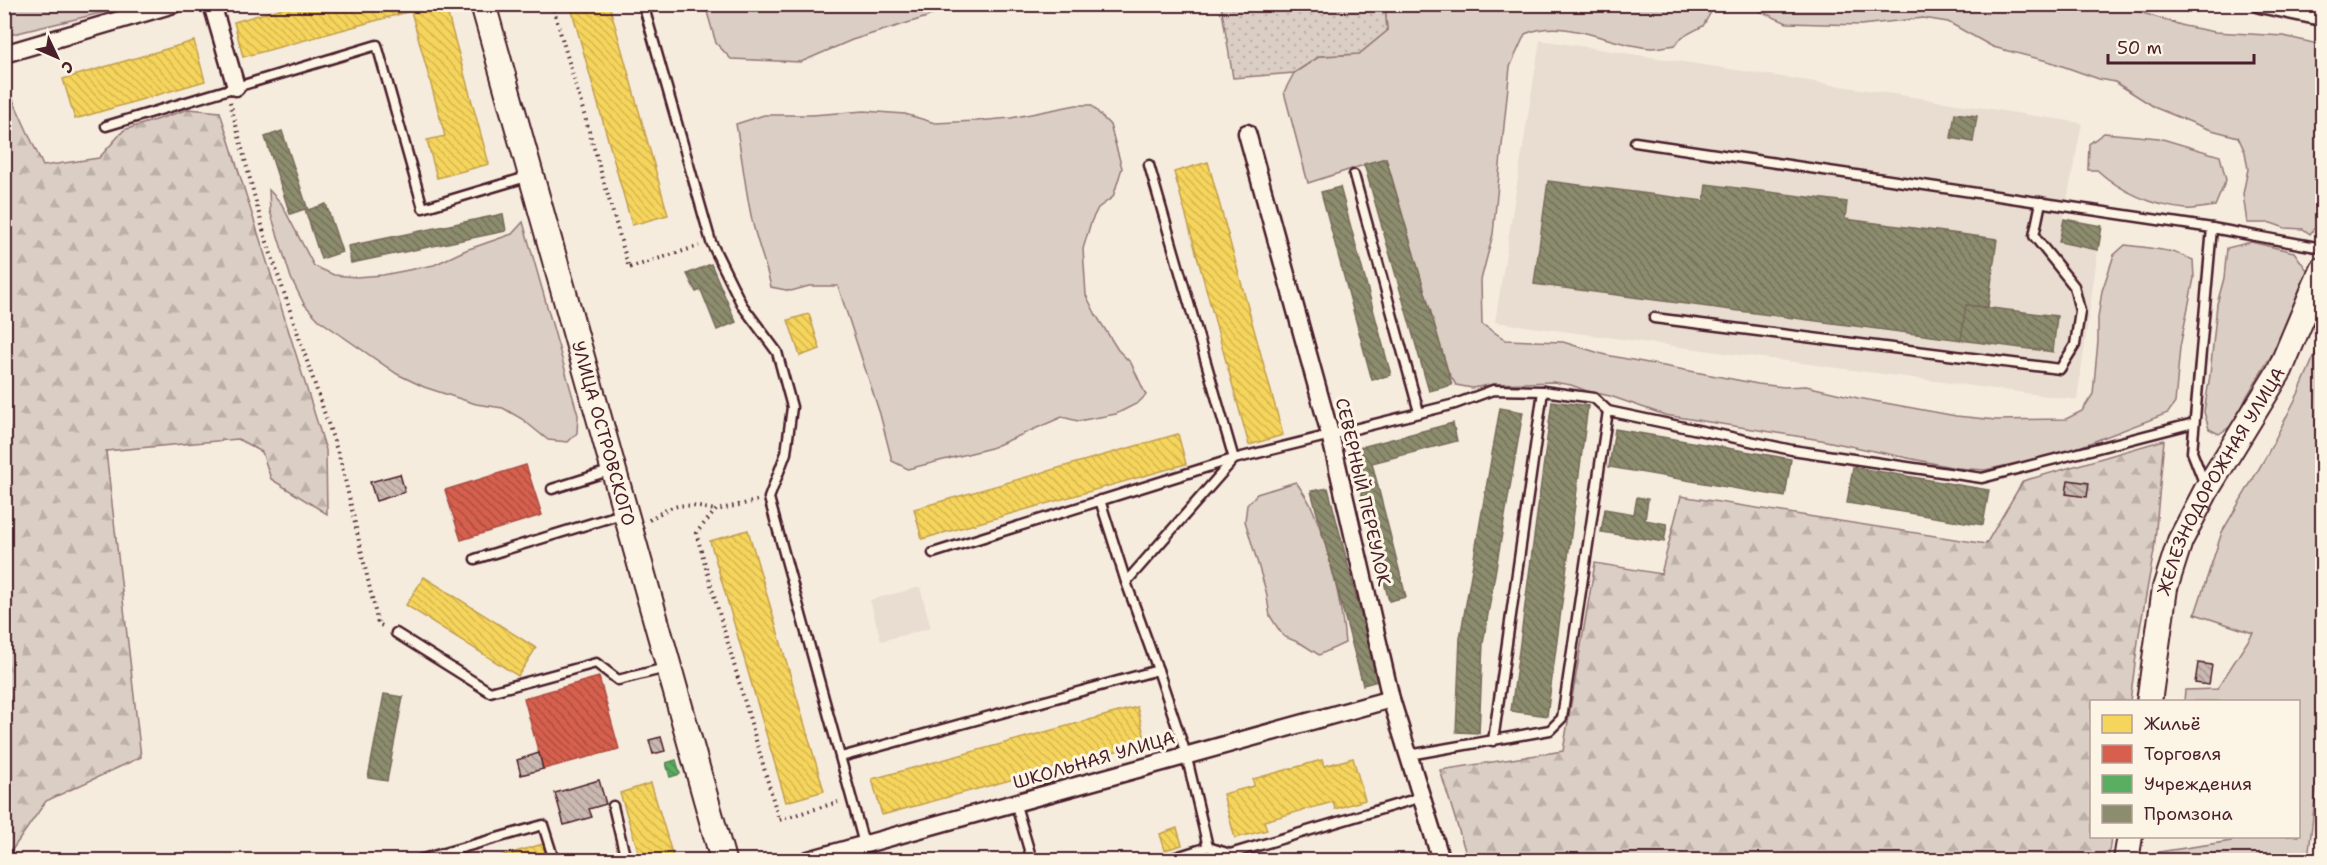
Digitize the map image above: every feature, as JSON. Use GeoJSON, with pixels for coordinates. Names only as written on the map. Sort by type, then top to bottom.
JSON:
{"type":"FeatureCollection","features":[{"type":"Feature","properties":{"kind":"main road","name":"УЛИЦА ОСТРОВСКОГО"},"geometry":{"type":"LineString","coordinates":[[483,4],[723,861]]}},
{"type":"Feature","properties":{"kind":"main road","name":"ЖЕЛЕЗНОДОРОЖНАЯ УЛИЦА"},"geometry":{"type":"LineString","coordinates":[[2149,700],[2165,588],[2180,541],[2207,489],[2280,370],[2322,270]]}},
{"type":"Feature","properties":{"kind":"main road"},"geometry":{"type":"LineString","coordinates":[[2126,861],[2130,838]]}},
{"type":"Feature","properties":{"kind":"street"},"geometry":{"type":"LineString","coordinates":[[4,54],[174,4]]}},
{"type":"Feature","properties":{"kind":"street"},"geometry":{"type":"LineString","coordinates":[[212,4],[231,89]]}},
{"type":"Feature","properties":{"kind":"street"},"geometry":{"type":"LineString","coordinates":[[2260,4],[2322,17]]}},
{"type":"Feature","properties":{"kind":"street","name":"СЕВЕРНЫЙ ПЕРЕУЛОК"},"geometry":{"type":"LineString","coordinates":[[1247,133],[1330,434],[1391,699],[1441,861]]}},
{"type":"Feature","properties":{"kind":"street","name":"ШКОЛЬНАЯ УЛИЦА"},"geometry":{"type":"LineString","coordinates":[[808,861],[1186,754],[1391,699]]}},
{"type":"Feature","properties":{"kind":"lane"},"geometry":{"type":"LineString","coordinates":[[643,4],[711,242],[742,305],[777,352],[792,407],[786,453],[770,498],[864,844]]}},
{"type":"Feature","properties":{"kind":"lane"},"geometry":{"type":"LineString","coordinates":[[106,126],[377,45],[423,208],[531,176]]}},
{"type":"Feature","properties":{"kind":"lane"},"geometry":{"type":"LineString","coordinates":[[1635,142],[2212,228],[2322,248]]}},
{"type":"Feature","properties":{"kind":"lane"},"geometry":{"type":"LineString","coordinates":[[1149,165],[1234,459]]}},
{"type":"Feature","properties":{"kind":"lane"},"geometry":{"type":"LineString","coordinates":[[1354,175],[1419,412]]}},
{"type":"Feature","properties":{"kind":"lane"},"geometry":{"type":"LineString","coordinates":[[1654,318],[2060,369],[2075,345],[2080,310],[2074,286],[2034,236],[2041,202]]}},
{"type":"Feature","properties":{"kind":"lane"},"geometry":{"type":"LineString","coordinates":[[2207,489],[2192,452],[2212,228]]}},
{"type":"Feature","properties":{"kind":"lane"},"geometry":{"type":"LineString","coordinates":[[933,553],[1234,459],[1455,404],[1493,390],[1542,391],[1594,398],[1608,411],[1792,450],[1982,478],[2194,423]]}},
{"type":"Feature","properties":{"kind":"lane"},"geometry":{"type":"LineString","coordinates":[[1493,741],[1542,391]]}},
{"type":"Feature","properties":{"kind":"lane"},"geometry":{"type":"LineString","coordinates":[[1409,755],[1550,730],[1562,718],[1608,411]]}},
{"type":"Feature","properties":{"kind":"lane"},"geometry":{"type":"LineString","coordinates":[[1126,582],[1234,459]]}},
{"type":"Feature","properties":{"kind":"lane"},"geometry":{"type":"LineString","coordinates":[[552,489],[613,470]]}},
{"type":"Feature","properties":{"kind":"lane"},"geometry":{"type":"LineString","coordinates":[[1100,500],[1186,754],[1208,847]]}},
{"type":"Feature","properties":{"kind":"lane"},"geometry":{"type":"LineString","coordinates":[[475,559],[627,520]]}},
{"type":"Feature","properties":{"kind":"lane"},"geometry":{"type":"LineString","coordinates":[[396,633],[490,692],[596,663],[618,680],[670,667]]}},
{"type":"Feature","properties":{"kind":"lane"},"geometry":{"type":"LineString","coordinates":[[841,757],[1158,670]]}},
{"type":"Feature","properties":{"kind":"lane"},"geometry":{"type":"LineString","coordinates":[[1167,861],[1208,847],[1230,854],[1422,797]]}},
{"type":"Feature","properties":{"kind":"lane"},"geometry":{"type":"LineString","coordinates":[[1015,802],[1032,861]]}},
{"type":"Feature","properties":{"kind":"lane"},"geometry":{"type":"LineString","coordinates":[[613,806],[626,861]]}},
{"type":"Feature","properties":{"kind":"lane"},"geometry":{"type":"LineString","coordinates":[[419,861],[543,825],[554,861]]}},
{"type":"Feature","properties":{"kind":"path"},"geometry":{"type":"LineString","coordinates":[[552,4],[629,268],[711,242]]}},
{"type":"Feature","properties":{"kind":"path"},"geometry":{"type":"LineString","coordinates":[[231,89],[264,233],[341,462],[378,624],[396,633]]}},
{"type":"Feature","properties":{"kind":"path"},"geometry":{"type":"LineString","coordinates":[[627,520],[647,522],[668,508],[681,504],[716,510],[770,498]]}},
{"type":"Feature","properties":{"kind":"path"},"geometry":{"type":"LineString","coordinates":[[716,510],[696,533],[779,820],[851,798]]}},
{"type":"Feature","properties":{"kind":"shaded area"},"geometry":{"type":"Polygon","coordinates":[[[1540,40],[2082,123],[2059,242],[2098,250],[2077,400],[1495,322],[1540,40]]]}},
{"type":"Feature","properties":{"kind":"shaded area"},"geometry":{"type":"Polygon","coordinates":[[[920,587],[931,628],[881,641],[870,600],[920,587]]]}},
{"type":"Feature","properties":{"kind":"green space"},"geometry":{"type":"Polygon","coordinates":[[[5,4],[134,4],[134,5],[5,36],[5,4]]]}},
{"type":"Feature","properties":{"kind":"green space"},"geometry":{"type":"Polygon","coordinates":[[[705,4],[947,5],[927,17],[852,40],[801,62],[731,59],[716,43],[705,4]]]}},
{"type":"Feature","properties":{"kind":"green space"},"geometry":{"type":"Polygon","coordinates":[[[1221,5],[1385,5],[1387,31],[1359,54],[1320,56],[1294,73],[1233,78],[1221,5]]]}},
{"type":"Feature","properties":{"kind":"green space"},"geometry":{"type":"Polygon","coordinates":[[[1385,5],[1715,5],[1703,26],[1682,37],[1675,45],[1664,47],[1636,46],[1556,28],[1541,29],[1525,34],[1510,67],[1493,234],[1481,280],[1482,324],[1506,340],[1563,342],[1606,355],[1758,384],[1784,387],[1806,386],[1956,416],[1996,420],[2066,419],[2082,411],[2093,394],[2102,291],[2114,255],[2125,245],[2168,251],[2193,260],[2194,278],[2180,347],[2175,403],[2168,413],[2074,449],[1985,470],[1956,468],[1821,440],[1665,415],[1610,396],[1553,382],[1495,384],[1472,388],[1456,385],[1447,370],[1386,158],[1308,183],[1284,92],[1294,73],[1320,56],[1359,54],[1387,31],[1385,5]]]}},
{"type":"Feature","properties":{"kind":"green space"},"geometry":{"type":"Polygon","coordinates":[[[1746,5],[2118,5],[2184,26],[2215,32],[2284,36],[2322,45],[2322,211],[2318,224],[2310,234],[2303,229],[2285,228],[2271,223],[2247,223],[2243,194],[2248,169],[2245,152],[2238,137],[2208,129],[2156,108],[2115,82],[1993,47],[1948,22],[1923,18],[1861,25],[1787,23],[1746,5]]]}},
{"type":"Feature","properties":{"kind":"green space"},"geometry":{"type":"Polygon","coordinates":[[[5,82],[43,166],[99,158],[124,130],[189,109],[220,112],[326,450],[327,514],[271,479],[262,452],[238,439],[106,451],[141,757],[46,801],[5,860],[5,82]]]}},
{"type":"Feature","properties":{"kind":"green space"},"geometry":{"type":"Polygon","coordinates":[[[1076,105],[1091,105],[1110,125],[1122,168],[1113,197],[1098,208],[1091,222],[1083,249],[1086,295],[1118,350],[1131,363],[1146,395],[1138,403],[1116,414],[1078,421],[1062,417],[991,448],[908,469],[892,461],[880,414],[838,286],[809,286],[791,291],[771,287],[752,220],[736,124],[764,115],[812,115],[864,111],[905,114],[935,123],[977,121],[1011,118],[1076,105]]]}},
{"type":"Feature","properties":{"kind":"green space"},"geometry":{"type":"Polygon","coordinates":[[[2104,133],[2159,138],[2220,156],[2226,180],[2215,206],[2189,209],[2162,205],[2138,197],[2116,185],[2097,170],[2088,170],[2089,144],[2104,133]]]}},
{"type":"Feature","properties":{"kind":"green space"},"geometry":{"type":"Polygon","coordinates":[[[269,190],[281,203],[314,266],[334,275],[356,277],[383,275],[434,265],[466,250],[512,234],[523,222],[578,415],[577,433],[568,442],[548,440],[522,419],[503,408],[476,404],[424,387],[397,374],[319,320],[304,304],[291,278],[270,211],[269,190]]]}},
{"type":"Feature","properties":{"kind":"green space"},"geometry":{"type":"Polygon","coordinates":[[[2251,242],[2294,252],[2307,270],[2291,316],[2277,346],[2247,396],[2234,424],[2219,434],[2209,429],[2204,412],[2217,304],[2224,278],[2227,248],[2251,242]]]}},
{"type":"Feature","properties":{"kind":"green space"},"geometry":{"type":"Polygon","coordinates":[[[2322,338],[2322,693],[2319,764],[2308,860],[2158,860],[2159,852],[2231,841],[2232,838],[2300,838],[2300,700],[2184,700],[2185,690],[2217,689],[2253,633],[2195,614],[2222,532],[2267,455],[2298,394],[2322,338]]]}},
{"type":"Feature","properties":{"kind":"green space"},"geometry":{"type":"Polygon","coordinates":[[[2164,440],[2154,551],[2130,700],[2090,700],[2090,838],[2111,838],[2108,860],[1468,860],[1440,770],[1563,751],[1595,563],[1661,574],[1681,496],[1986,544],[2023,481],[2164,440]]]}},
{"type":"Feature","properties":{"kind":"green space"},"geometry":{"type":"Polygon","coordinates":[[[1296,482],[1311,506],[1319,525],[1334,576],[1341,611],[1345,643],[1319,655],[1283,636],[1270,616],[1266,591],[1245,521],[1247,505],[1257,494],[1296,482]]]}},
{"type":"Feature","properties":{"kind":"building: Жильё"},"geometry":{"type":"Polygon","coordinates":[[[297,4],[445,4],[489,164],[437,178],[427,140],[445,136],[411,11],[243,57],[234,22],[297,4]]]}},
{"type":"Feature","properties":{"kind":"building: Жильё"},"geometry":{"type":"Polygon","coordinates":[[[570,4],[609,4],[668,215],[632,225],[570,4]]]}},
{"type":"Feature","properties":{"kind":"building: Жильё"},"geometry":{"type":"Polygon","coordinates":[[[194,41],[205,81],[75,119],[63,79],[194,41]]]}},
{"type":"Feature","properties":{"kind":"building: Жильё"},"geometry":{"type":"Polygon","coordinates":[[[1208,162],[1283,435],[1249,445],[1174,172],[1208,162]]]}},
{"type":"Feature","properties":{"kind":"building: Жильё"},"geometry":{"type":"Polygon","coordinates":[[[809,314],[820,349],[800,356],[788,320],[809,314]]]}},
{"type":"Feature","properties":{"kind":"building: Жильё"},"geometry":{"type":"Polygon","coordinates":[[[1178,434],[1186,464],[922,539],[914,509],[1178,434]]]}},
{"type":"Feature","properties":{"kind":"building: Жильё"},"geometry":{"type":"Polygon","coordinates":[[[748,530],[824,791],[786,802],[710,541],[748,530]]]}},
{"type":"Feature","properties":{"kind":"building: Жильё"},"geometry":{"type":"Polygon","coordinates":[[[424,577],[536,648],[518,676],[406,605],[424,577]]]}},
{"type":"Feature","properties":{"kind":"building: Жильё"},"geometry":{"type":"Polygon","coordinates":[[[1137,707],[1146,743],[882,815],[872,779],[1137,707]]]}},
{"type":"Feature","properties":{"kind":"building: Жильё"},"geometry":{"type":"Polygon","coordinates":[[[1353,758],[1365,800],[1335,809],[1333,802],[1264,821],[1267,830],[1235,838],[1223,794],[1254,786],[1253,779],[1322,760],[1324,766],[1353,758]]]}},
{"type":"Feature","properties":{"kind":"building: Жильё"},"geometry":{"type":"Polygon","coordinates":[[[651,783],[674,860],[641,860],[620,793],[651,783]]]}},
{"type":"Feature","properties":{"kind":"building: Жильё"},"geometry":{"type":"Polygon","coordinates":[[[1177,828],[1182,845],[1165,850],[1160,834],[1177,828]]]}},
{"type":"Feature","properties":{"kind":"building: Жильё"},"geometry":{"type":"Polygon","coordinates":[[[543,844],[548,860],[487,860],[543,844]]]}},
{"type":"Feature","properties":{"kind":"building: Жильё"},"geometry":{"type":"Polygon","coordinates":[[[1012,854],[1014,860],[990,860],[1012,854]]]}},
{"type":"Feature","properties":{"kind":"building: Торговля"},"geometry":{"type":"Polygon","coordinates":[[[526,465],[542,515],[461,540],[445,490],[526,465]]]}},
{"type":"Feature","properties":{"kind":"building: Торговля"},"geometry":{"type":"Polygon","coordinates":[[[599,677],[619,749],[543,769],[524,698],[599,677]]]}},
{"type":"Feature","properties":{"kind":"building: Учреждения"},"geometry":{"type":"Polygon","coordinates":[[[676,760],[680,774],[670,777],[666,763],[676,760]]]}},
{"type":"Feature","properties":{"kind":"building: Промзона"},"geometry":{"type":"Polygon","coordinates":[[[1955,113],[1977,116],[1973,142],[1951,138],[1955,113]]]}},
{"type":"Feature","properties":{"kind":"building: Промзона"},"geometry":{"type":"Polygon","coordinates":[[[282,131],[308,210],[326,204],[342,252],[321,259],[305,209],[290,214],[265,137],[282,131]]]}},
{"type":"Feature","properties":{"kind":"building: Промзона"},"geometry":{"type":"Polygon","coordinates":[[[1386,158],[1452,385],[1429,391],[1364,164],[1386,158]]]}},
{"type":"Feature","properties":{"kind":"building: Промзона"},"geometry":{"type":"Polygon","coordinates":[[[1548,181],[1704,201],[1706,184],[1847,202],[1845,219],[1997,239],[1988,307],[1966,305],[1961,340],[1534,284],[1548,181]]]}},
{"type":"Feature","properties":{"kind":"building: Промзона"},"geometry":{"type":"Polygon","coordinates":[[[1340,187],[1391,375],[1372,380],[1321,192],[1340,187]]]}},
{"type":"Feature","properties":{"kind":"building: Промзона"},"geometry":{"type":"Polygon","coordinates":[[[503,214],[506,231],[351,263],[348,246],[503,214]]]}},
{"type":"Feature","properties":{"kind":"building: Промзона"},"geometry":{"type":"Polygon","coordinates":[[[2064,219],[2102,226],[2098,250],[2059,242],[2064,219]]]}},
{"type":"Feature","properties":{"kind":"building: Промзона"},"geometry":{"type":"Polygon","coordinates":[[[711,264],[736,322],[717,330],[701,290],[696,292],[687,274],[711,264]]]}},
{"type":"Feature","properties":{"kind":"building: Промзона"},"geometry":{"type":"Polygon","coordinates":[[[1966,305],[2057,316],[2053,352],[1961,340],[1966,305]]]}},
{"type":"Feature","properties":{"kind":"building: Промзона"},"geometry":{"type":"Polygon","coordinates":[[[1552,401],[1588,406],[1547,716],[1511,711],[1552,401]]]}},
{"type":"Feature","properties":{"kind":"building: Промзона"},"geometry":{"type":"Polygon","coordinates":[[[1500,408],[1523,412],[1483,643],[1479,733],[1456,732],[1460,638],[1500,408]]]}},
{"type":"Feature","properties":{"kind":"building: Промзона"},"geometry":{"type":"Polygon","coordinates":[[[1453,423],[1457,441],[1372,463],[1406,597],[1389,601],[1350,450],[1453,423]]]}},
{"type":"Feature","properties":{"kind":"building: Промзона"},"geometry":{"type":"Polygon","coordinates":[[[1615,429],[1791,459],[1785,497],[1609,467],[1615,429]]]}},
{"type":"Feature","properties":{"kind":"building: Промзона"},"geometry":{"type":"Polygon","coordinates":[[[1853,467],[1989,490],[1983,525],[1847,503],[1853,467]]]}},
{"type":"Feature","properties":{"kind":"building: Промзона"},"geometry":{"type":"Polygon","coordinates":[[[1328,488],[1378,681],[1363,685],[1311,491],[1328,488]]]}},
{"type":"Feature","properties":{"kind":"building: Промзона"},"geometry":{"type":"Polygon","coordinates":[[[1637,497],[1648,499],[1645,520],[1667,524],[1664,542],[1601,532],[1605,509],[1634,514],[1637,497]]]}},
{"type":"Feature","properties":{"kind":"building: Промзона"},"geometry":{"type":"Polygon","coordinates":[[[384,694],[403,697],[387,781],[368,778],[384,694]]]}},
{"type":"Feature","properties":{"kind":"building: Прочее"},"geometry":{"type":"Polygon","coordinates":[[[400,474],[405,492],[376,501],[370,482],[400,474]]]}},
{"type":"Feature","properties":{"kind":"building: Прочее"},"geometry":{"type":"Polygon","coordinates":[[[2068,480],[2089,483],[2087,497],[2066,494],[2068,480]]]}},
{"type":"Feature","properties":{"kind":"building: Прочее"},"geometry":{"type":"Polygon","coordinates":[[[2198,663],[2212,665],[2209,685],[2195,683],[2198,663]]]}},
{"type":"Feature","properties":{"kind":"building: Прочее"},"geometry":{"type":"Polygon","coordinates":[[[661,737],[665,751],[653,754],[649,740],[661,737]]]}},
{"type":"Feature","properties":{"kind":"building: Прочее"},"geometry":{"type":"Polygon","coordinates":[[[539,753],[543,769],[521,775],[517,760],[539,753]]]}},
{"type":"Feature","properties":{"kind":"building: Прочее"},"geometry":{"type":"Polygon","coordinates":[[[599,780],[606,804],[589,809],[592,817],[564,825],[555,793],[599,780]]]}}]}
